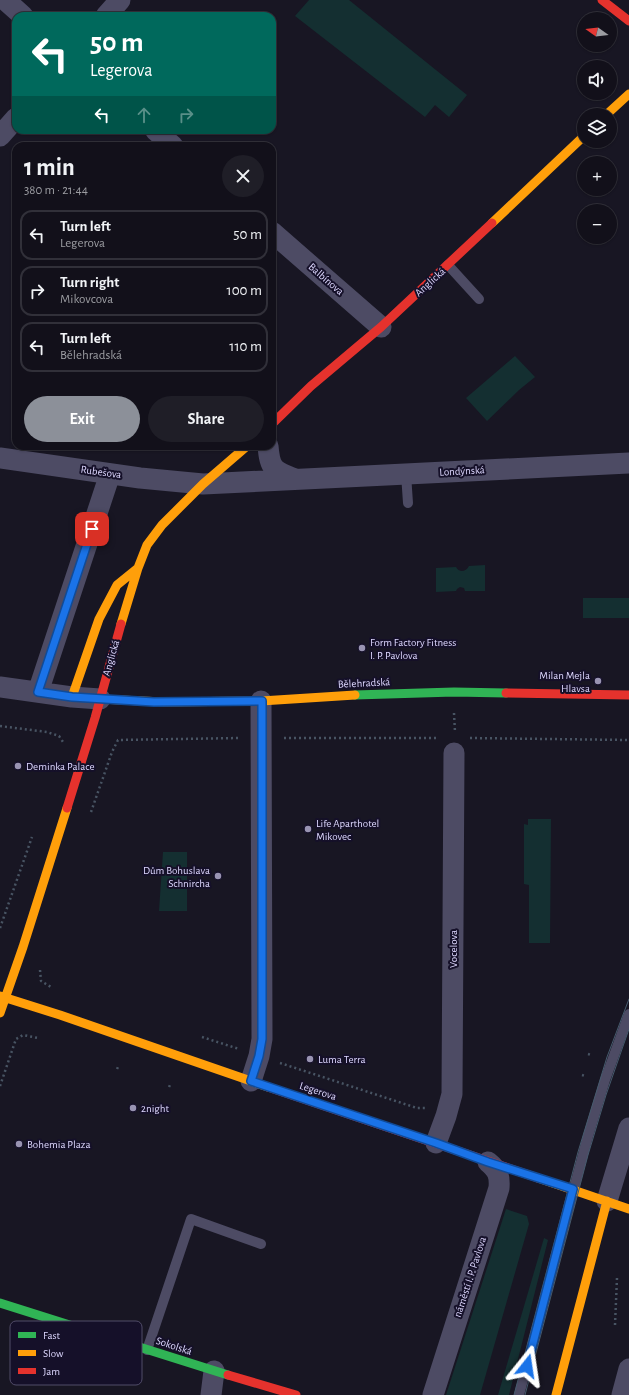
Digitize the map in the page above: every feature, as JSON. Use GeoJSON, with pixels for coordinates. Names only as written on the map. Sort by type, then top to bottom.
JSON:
{"type":"FeatureCollection","features":[{"type":"Feature","properties":{"kind":"street"},"geometry":{"type":"LineString","coordinates":[[5,0],[18,12]]}},
{"type":"Feature","properties":{"kind":"street"},"geometry":{"type":"LineString","coordinates":[[110,12],[120,0]]}},
{"type":"Feature","properties":{"kind":"street"},"geometry":{"type":"LineString","coordinates":[[602,0],[629,21]]}},
{"type":"Feature","properties":{"kind":"street"},"geometry":{"type":"LineString","coordinates":[[614,108],[629,94]]}},
{"type":"Feature","properties":{"kind":"street"},"geometry":{"type":"LineString","coordinates":[[0,136],[12,122]]}},
{"type":"Feature","properties":{"kind":"street"},"geometry":{"type":"LineString","coordinates":[[160,134],[168,142]]}},
{"type":"Feature","properties":{"kind":"street","name":"Anglická"},"geometry":{"type":"LineString","coordinates":[[276,421],[311,386],[381,326],[448,265],[577,143]]}},
{"type":"Feature","properties":{"kind":"street","name":"Balbínova"},"geometry":{"type":"LineString","coordinates":[[276,235],[381,326]]}},
{"type":"Feature","properties":{"kind":"street","name":"Anglická"},"geometry":{"type":"LineString","coordinates":[[0,1013],[3,997],[23,947],[100,699],[138,568],[147,545],[162,525],[203,484],[242,450]]}},
{"type":"Feature","properties":{"kind":"street","name":"Londýnská"},"geometry":{"type":"LineString","coordinates":[[268,450],[269,460],[277,472],[295,479]]}},
{"type":"Feature","properties":{"kind":"street","name":"Rubešova"},"geometry":{"type":"LineString","coordinates":[[0,458],[110,474],[203,484]]}},
{"type":"Feature","properties":{"kind":"street","name":"Londýnská"},"geometry":{"type":"LineString","coordinates":[[203,484],[629,463]]}},
{"type":"Feature","properties":{"kind":"street"},"geometry":{"type":"LineString","coordinates":[[38,692],[110,474]]}},
{"type":"Feature","properties":{"kind":"street"},"geometry":{"type":"LineString","coordinates":[[72,697],[103,612],[117,585],[138,568]]}},
{"type":"Feature","properties":{"kind":"street"},"geometry":{"type":"LineString","coordinates":[[0,687],[72,697],[100,699]]}},
{"type":"Feature","properties":{"kind":"street","name":"Bělehradská"},"geometry":{"type":"LineString","coordinates":[[100,699],[163,702],[262,701],[380,693],[454,692],[629,695]]}},
{"type":"Feature","properties":{"kind":"street"},"geometry":{"type":"LineString","coordinates":[[251,1081],[259,1056],[262,1039],[262,701]]}},
{"type":"Feature","properties":{"kind":"street","name":"Vocelova"},"geometry":{"type":"LineString","coordinates":[[436,1143],[452,1094],[454,746]]}},
{"type":"Feature","properties":{"kind":"street","name":"Legerova"},"geometry":{"type":"LineString","coordinates":[[3,997],[193,1060],[629,1209]]}},
{"type":"Feature","properties":{"kind":"street"},"geometry":{"type":"LineString","coordinates":[[556,1395],[607,1201],[629,1128]]}},
{"type":"Feature","properties":{"kind":"street","name":"náměstí I. P. Pavlova"},"geometry":{"type":"LineString","coordinates":[[433,1395],[499,1188],[499,1174],[496,1168],[488,1162]]}},
{"type":"Feature","properties":{"kind":"street","name":"Sokolská"},"geometry":{"type":"LineString","coordinates":[[0,1304],[54,1321]]}},
{"type":"Feature","properties":{"kind":"street","name":"Sokolská"},"geometry":{"type":"LineString","coordinates":[[142,1348],[296,1395]]}},
{"type":"Feature","properties":{"kind":"street"},"geometry":{"type":"LineString","coordinates":[[622,1395],[629,1369]]}},
{"type":"Feature","properties":{"kind":"street"},"geometry":{"type":"LineString","coordinates":[[211,1395],[214,1371]]}},
{"type":"Feature","properties":{"kind":"lane"},"geometry":{"type":"LineString","coordinates":[[448,265],[479,299]]}},
{"type":"Feature","properties":{"kind":"lane"},"geometry":{"type":"LineString","coordinates":[[406,474],[408,503]]}},
{"type":"Feature","properties":{"kind":"lane"},"geometry":{"type":"LineString","coordinates":[[520,1395],[573,1189],[605,1080],[629,1014]]}},
{"type":"Feature","properties":{"kind":"lane"},"geometry":{"type":"LineString","coordinates":[[147,1350],[191,1219],[260,1244]]}},
{"type":"Feature","properties":{"kind":"path"},"geometry":{"type":"LineString","coordinates":[[454,692],[454,746]]}},
{"type":"Feature","properties":{"kind":"path"},"geometry":{"type":"LineString","coordinates":[[0,726],[47,732],[58,736],[64,744]]}},
{"type":"Feature","properties":{"kind":"path"},"geometry":{"type":"LineString","coordinates":[[89,818],[112,752],[118,740],[262,738],[454,746],[629,740]]}},
{"type":"Feature","properties":{"kind":"path"},"geometry":{"type":"LineString","coordinates":[[39,964],[41,980],[55,990]]}},
{"type":"Feature","properties":{"kind":"path"},"geometry":{"type":"LineString","coordinates":[[0,1086],[16,1039],[23,1035],[38,1038]]}},
{"type":"Feature","properties":{"kind":"path"},"geometry":{"type":"LineString","coordinates":[[199,1036],[417,1108],[424,1109]]}},
{"type":"Feature","properties":{"kind":"path"},"geometry":{"type":"LineString","coordinates":[[117,1070],[119,1065]]}},
{"type":"Feature","properties":{"kind":"path"},"geometry":{"type":"LineString","coordinates":[[169,1087],[171,1083]]}},
{"type":"Feature","properties":{"kind":"path"},"geometry":{"type":"LineString","coordinates":[[615,1325],[617,1278]]}},
{"type":"Feature","properties":{"kind":"green space"},"geometry":{"type":"Polygon","coordinates":[[[309,0],[349,0],[467,95],[449,117],[435,105],[425,117],[295,16],[309,0]]]}},
{"type":"Feature","properties":{"kind":"green space"},"geometry":{"type":"Polygon","coordinates":[[[515,356],[535,377],[519,390],[487,421],[466,398],[515,356]]]}},
{"type":"Feature","properties":{"kind":"green space"},"geometry":{"type":"Polygon","coordinates":[[[485,565],[485,591],[465,591],[464,588],[460,587],[456,591],[436,592],[436,568],[456,567],[462,571],[466,570],[469,566],[485,565]]]}},
{"type":"Feature","properties":{"kind":"green space"},"geometry":{"type":"Polygon","coordinates":[[[583,598],[629,598],[629,618],[583,618],[583,598]]]}},
{"type":"Feature","properties":{"kind":"green space"},"geometry":{"type":"Polygon","coordinates":[[[528,819],[551,819],[550,943],[529,943],[529,885],[524,884],[524,824],[528,825],[528,819]]]}},
{"type":"Feature","properties":{"kind":"green space"},"geometry":{"type":"Polygon","coordinates":[[[163,852],[187,852],[187,911],[159,911],[163,852]]]}},
{"type":"Feature","properties":{"kind":"green space"},"geometry":{"type":"Polygon","coordinates":[[[506,1209],[527,1216],[529,1224],[480,1395],[446,1395],[506,1209]]]}},
{"type":"Feature","properties":{"kind":"green space"},"geometry":{"type":"Polygon","coordinates":[[[544,1238],[548,1240],[509,1395],[498,1395],[544,1238]]]}},
{"type":"Feature","properties":{"kind":"tram line"},"geometry":{"type":"LineString","coordinates":[[514,1395],[578,1152],[607,1057],[629,999]]}},
{"type":"Feature","properties":{"kind":"tram line"},"geometry":{"type":"LineString","coordinates":[[525,1395],[588,1155],[606,1095],[629,1029]]}},
{"type":"Feature","properties":{"kind":"traffic: fast"},"geometry":{"type":"LineString","coordinates":[[355,695],[454,692],[506,693]]}},
{"type":"Feature","properties":{"kind":"traffic: fast"},"geometry":{"type":"LineString","coordinates":[[0,1303],[57,1321]]}},
{"type":"Feature","properties":{"kind":"traffic: fast"},"geometry":{"type":"LineString","coordinates":[[142,1348],[228,1375]]}},
{"type":"Feature","properties":{"kind":"traffic: slow"},"geometry":{"type":"LineString","coordinates":[[614,108],[629,94]]}},
{"type":"Feature","properties":{"kind":"traffic: slow"},"geometry":{"type":"LineString","coordinates":[[492,223],[577,143]]}},
{"type":"Feature","properties":{"kind":"traffic: slow"},"geometry":{"type":"LineString","coordinates":[[121,624],[138,568],[147,545],[162,525],[203,484],[242,450]]}},
{"type":"Feature","properties":{"kind":"traffic: slow"},"geometry":{"type":"LineString","coordinates":[[72,697],[99,619],[117,585],[138,568]]}},
{"type":"Feature","properties":{"kind":"traffic: slow"},"geometry":{"type":"LineString","coordinates":[[100,699],[163,702],[261,701],[355,695]]}},
{"type":"Feature","properties":{"kind":"traffic: slow"},"geometry":{"type":"LineString","coordinates":[[0,1013],[23,947],[67,808]]}},
{"type":"Feature","properties":{"kind":"traffic: slow"},"geometry":{"type":"LineString","coordinates":[[0,996],[60,1015],[268,1087]]}},
{"type":"Feature","properties":{"kind":"traffic: slow"},"geometry":{"type":"LineString","coordinates":[[538,1178],[629,1209]]}},
{"type":"Feature","properties":{"kind":"traffic: slow"},"geometry":{"type":"LineString","coordinates":[[556,1395],[607,1201]]}},
{"type":"Feature","properties":{"kind":"traffic: jam"},"geometry":{"type":"LineString","coordinates":[[602,0],[629,21]]}},
{"type":"Feature","properties":{"kind":"traffic: jam"},"geometry":{"type":"LineString","coordinates":[[276,420],[311,386],[381,327],[492,223]]}},
{"type":"Feature","properties":{"kind":"traffic: jam"},"geometry":{"type":"LineString","coordinates":[[67,808],[95,718],[121,624]]}},
{"type":"Feature","properties":{"kind":"traffic: jam"},"geometry":{"type":"LineString","coordinates":[[506,693],[629,695]]}},
{"type":"Feature","properties":{"kind":"traffic: jam"},"geometry":{"type":"LineString","coordinates":[[268,1087],[538,1178]]}},
{"type":"Feature","properties":{"kind":"traffic: jam"},"geometry":{"type":"LineString","coordinates":[[228,1375],[296,1395]]}},
{"type":"Feature","properties":{"kind":"place","name":"Form Factory Fitness I. P. Pavlova"},"geometry":{"type":"Point","coordinates":[362,648]}},
{"type":"Feature","properties":{"kind":"place","name":"Milan Mejla Hlavsa"},"geometry":{"type":"Point","coordinates":[598,681]}},
{"type":"Feature","properties":{"kind":"place","name":"Deminka Palace"},"geometry":{"type":"Point","coordinates":[18,766]}},
{"type":"Feature","properties":{"kind":"place","name":"Life Aparthotel Mikovec"},"geometry":{"type":"Point","coordinates":[308,829]}},
{"type":"Feature","properties":{"kind":"place","name":"Dům Bohuslava Schnircha"},"geometry":{"type":"Point","coordinates":[218,876]}},
{"type":"Feature","properties":{"kind":"place","name":"Luma Terra"},"geometry":{"type":"Point","coordinates":[310,1059]}},
{"type":"Feature","properties":{"kind":"place","name":"2night"},"geometry":{"type":"Point","coordinates":[133,1108]}},
{"type":"Feature","properties":{"kind":"place","name":"Bohemia Plaza"},"geometry":{"type":"Point","coordinates":[19,1144]}},
{"type":"Feature","properties":{"kind":"route"},"geometry":{"type":"LineString","coordinates":[[92,529],[38,692],[72,697],[154,702],[262,701],[262,1039],[259,1056],[251,1081],[488,1162],[573,1189],[527,1366]]}}]}
